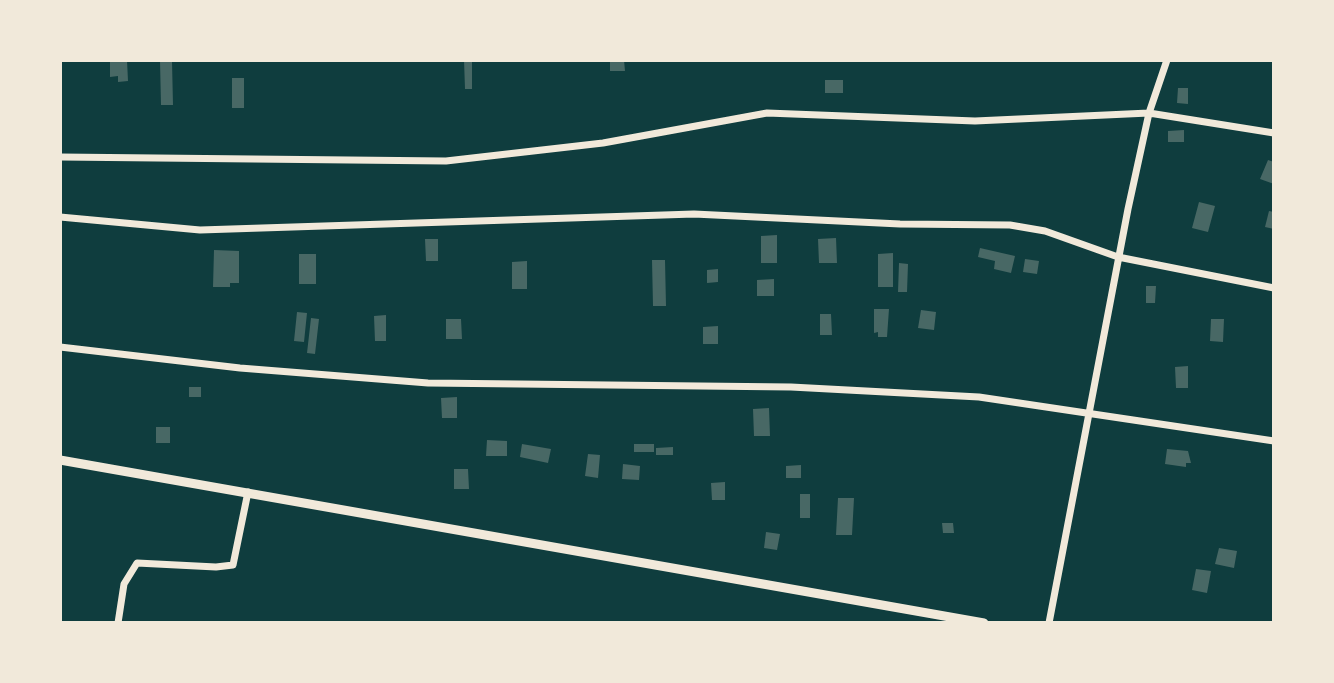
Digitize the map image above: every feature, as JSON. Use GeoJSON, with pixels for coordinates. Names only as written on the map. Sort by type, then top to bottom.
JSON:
{"type":"FeatureCollection","features":[{"type":"Feature","properties":{"kind":"main road"},"geometry":{"type":"LineString","coordinates":[[60,460],[984,623]]}},
{"type":"Feature","properties":{"kind":"street"},"geometry":{"type":"LineString","coordinates":[[1049,623],[1118,257],[1149,113],[1167,60]]}},
{"type":"Feature","properties":{"kind":"street"},"geometry":{"type":"LineString","coordinates":[[60,157],[446,161],[603,143],[767,113],[975,121],[1149,113],[1274,133]]}},
{"type":"Feature","properties":{"kind":"street"},"geometry":{"type":"LineString","coordinates":[[60,217],[200,230],[694,214],[1010,225],[1045,231],[1118,257],[1274,288]]}},
{"type":"Feature","properties":{"kind":"street"},"geometry":{"type":"LineString","coordinates":[[60,347],[240,368],[428,383],[791,387],[979,397],[1274,441]]}},
{"type":"Feature","properties":{"kind":"street"},"geometry":{"type":"LineString","coordinates":[[118,623],[124,584],[137,563],[233,565],[248,492]]}},
{"type":"Feature","properties":{"kind":"building"},"geometry":{"type":"Polygon","coordinates":[[[110,60],[127,60],[128,81],[118,82],[118,76],[110,77],[110,60]]]}},
{"type":"Feature","properties":{"kind":"building"},"geometry":{"type":"Polygon","coordinates":[[[464,60],[472,60],[472,89],[465,89],[464,60]]]}},
{"type":"Feature","properties":{"kind":"building"},"geometry":{"type":"Polygon","coordinates":[[[610,60],[624,60],[625,71],[610,71],[610,60]]]}},
{"type":"Feature","properties":{"kind":"building"},"geometry":{"type":"Polygon","coordinates":[[[160,61],[172,61],[173,105],[161,105],[160,61]]]}},
{"type":"Feature","properties":{"kind":"building"},"geometry":{"type":"Polygon","coordinates":[[[232,78],[244,78],[244,108],[232,108],[232,78]]]}},
{"type":"Feature","properties":{"kind":"building"},"geometry":{"type":"Polygon","coordinates":[[[825,80],[843,80],[843,93],[825,93],[825,80]]]}},
{"type":"Feature","properties":{"kind":"building"},"geometry":{"type":"Polygon","coordinates":[[[1178,88],[1188,88],[1188,104],[1177,103],[1178,88]]]}},
{"type":"Feature","properties":{"kind":"building"},"geometry":{"type":"Polygon","coordinates":[[[1184,130],[1184,142],[1168,142],[1168,131],[1184,130]]]}},
{"type":"Feature","properties":{"kind":"building"},"geometry":{"type":"Polygon","coordinates":[[[1268,160],[1274,162],[1274,184],[1260,179],[1268,160]]]}},
{"type":"Feature","properties":{"kind":"building"},"geometry":{"type":"Polygon","coordinates":[[[1199,202],[1215,206],[1208,232],[1192,228],[1199,202]]]}},
{"type":"Feature","properties":{"kind":"building"},"geometry":{"type":"Polygon","coordinates":[[[1269,211],[1274,212],[1274,229],[1265,227],[1269,211]]]}},
{"type":"Feature","properties":{"kind":"building"},"geometry":{"type":"Polygon","coordinates":[[[777,235],[777,263],[761,263],[761,236],[777,235]]]}},
{"type":"Feature","properties":{"kind":"building"},"geometry":{"type":"Polygon","coordinates":[[[836,238],[837,263],[819,263],[818,239],[836,238]]]}},
{"type":"Feature","properties":{"kind":"building"},"geometry":{"type":"Polygon","coordinates":[[[425,239],[438,239],[438,261],[426,261],[425,239]]]}},
{"type":"Feature","properties":{"kind":"building"},"geometry":{"type":"Polygon","coordinates":[[[980,248],[1015,256],[1011,273],[994,269],[995,261],[978,257],[980,248]]]}},
{"type":"Feature","properties":{"kind":"building"},"geometry":{"type":"Polygon","coordinates":[[[214,250],[239,251],[239,283],[230,283],[230,287],[213,287],[214,250]]]}},
{"type":"Feature","properties":{"kind":"building"},"geometry":{"type":"Polygon","coordinates":[[[893,253],[893,287],[878,287],[878,254],[893,253]]]}},
{"type":"Feature","properties":{"kind":"building"},"geometry":{"type":"Polygon","coordinates":[[[299,254],[316,254],[316,284],[299,284],[299,254]]]}},
{"type":"Feature","properties":{"kind":"building"},"geometry":{"type":"Polygon","coordinates":[[[1025,259],[1039,261],[1037,274],[1023,272],[1025,259]]]}},
{"type":"Feature","properties":{"kind":"building"},"geometry":{"type":"Polygon","coordinates":[[[652,260],[665,260],[666,306],[653,306],[652,260]]]}},
{"type":"Feature","properties":{"kind":"building"},"geometry":{"type":"Polygon","coordinates":[[[527,261],[527,289],[512,289],[512,262],[527,261]]]}},
{"type":"Feature","properties":{"kind":"building"},"geometry":{"type":"Polygon","coordinates":[[[899,263],[908,264],[907,292],[898,292],[899,263]]]}},
{"type":"Feature","properties":{"kind":"building"},"geometry":{"type":"Polygon","coordinates":[[[718,269],[718,282],[707,283],[707,270],[718,269]]]}},
{"type":"Feature","properties":{"kind":"building"},"geometry":{"type":"Polygon","coordinates":[[[774,279],[774,296],[757,296],[757,280],[774,279]]]}},
{"type":"Feature","properties":{"kind":"building"},"geometry":{"type":"Polygon","coordinates":[[[1146,286],[1156,286],[1155,303],[1146,303],[1146,286]]]}},
{"type":"Feature","properties":{"kind":"building"},"geometry":{"type":"Polygon","coordinates":[[[874,309],[889,309],[887,337],[878,337],[878,332],[874,333],[874,309]]]}},
{"type":"Feature","properties":{"kind":"building"},"geometry":{"type":"Polygon","coordinates":[[[921,310],[936,312],[934,330],[918,328],[921,310]]]}},
{"type":"Feature","properties":{"kind":"building"},"geometry":{"type":"Polygon","coordinates":[[[297,312],[307,313],[304,342],[294,341],[297,312]]]}},
{"type":"Feature","properties":{"kind":"building"},"geometry":{"type":"Polygon","coordinates":[[[820,314],[831,314],[832,335],[820,335],[820,314]]]}},
{"type":"Feature","properties":{"kind":"building"},"geometry":{"type":"Polygon","coordinates":[[[386,315],[386,341],[375,341],[374,316],[386,315]]]}},
{"type":"Feature","properties":{"kind":"building"},"geometry":{"type":"Polygon","coordinates":[[[311,318],[319,319],[315,354],[307,353],[311,318]]]}},
{"type":"Feature","properties":{"kind":"building"},"geometry":{"type":"Polygon","coordinates":[[[446,319],[461,319],[462,339],[446,339],[446,319]]]}},
{"type":"Feature","properties":{"kind":"building"},"geometry":{"type":"Polygon","coordinates":[[[1211,319],[1224,319],[1223,342],[1210,341],[1211,319]]]}},
{"type":"Feature","properties":{"kind":"building"},"geometry":{"type":"Polygon","coordinates":[[[718,326],[718,344],[703,344],[703,327],[718,326]]]}},
{"type":"Feature","properties":{"kind":"building"},"geometry":{"type":"Polygon","coordinates":[[[1188,366],[1188,388],[1176,388],[1175,367],[1188,366]]]}},
{"type":"Feature","properties":{"kind":"building"},"geometry":{"type":"Polygon","coordinates":[[[189,387],[201,387],[201,397],[189,397],[189,387]]]}},
{"type":"Feature","properties":{"kind":"building"},"geometry":{"type":"Polygon","coordinates":[[[457,397],[457,418],[442,418],[441,398],[457,397]]]}},
{"type":"Feature","properties":{"kind":"building"},"geometry":{"type":"Polygon","coordinates":[[[769,408],[770,436],[754,436],[753,409],[769,408]]]}},
{"type":"Feature","properties":{"kind":"building"},"geometry":{"type":"Polygon","coordinates":[[[156,427],[170,427],[170,443],[156,443],[156,427]]]}},
{"type":"Feature","properties":{"kind":"building"},"geometry":{"type":"Polygon","coordinates":[[[487,440],[507,441],[507,456],[486,456],[487,440]]]}},
{"type":"Feature","properties":{"kind":"building"},"geometry":{"type":"Polygon","coordinates":[[[522,444],[551,449],[548,463],[520,457],[522,444]]]}},
{"type":"Feature","properties":{"kind":"building"},"geometry":{"type":"Polygon","coordinates":[[[634,444],[654,444],[654,452],[634,452],[634,444]]]}},
{"type":"Feature","properties":{"kind":"building"},"geometry":{"type":"Polygon","coordinates":[[[673,447],[673,455],[656,455],[656,448],[673,447]]]}},
{"type":"Feature","properties":{"kind":"building"},"geometry":{"type":"Polygon","coordinates":[[[1167,449],[1188,451],[1191,463],[1186,463],[1186,467],[1165,464],[1167,449]]]}},
{"type":"Feature","properties":{"kind":"building"},"geometry":{"type":"Polygon","coordinates":[[[588,454],[600,455],[598,478],[585,476],[588,454]]]}},
{"type":"Feature","properties":{"kind":"building"},"geometry":{"type":"Polygon","coordinates":[[[623,464],[640,466],[639,480],[622,479],[623,464]]]}},
{"type":"Feature","properties":{"kind":"building"},"geometry":{"type":"Polygon","coordinates":[[[801,465],[801,478],[786,478],[786,466],[801,465]]]}},
{"type":"Feature","properties":{"kind":"building"},"geometry":{"type":"Polygon","coordinates":[[[454,469],[468,469],[469,489],[454,489],[454,469]]]}},
{"type":"Feature","properties":{"kind":"building"},"geometry":{"type":"Polygon","coordinates":[[[725,482],[725,500],[712,500],[711,483],[725,482]]]}},
{"type":"Feature","properties":{"kind":"building"},"geometry":{"type":"Polygon","coordinates":[[[800,494],[810,494],[810,518],[800,518],[800,494]]]}},
{"type":"Feature","properties":{"kind":"building"},"geometry":{"type":"Polygon","coordinates":[[[838,498],[854,498],[852,535],[836,535],[838,498]]]}},
{"type":"Feature","properties":{"kind":"building"},"geometry":{"type":"Polygon","coordinates":[[[942,523],[953,523],[954,533],[943,533],[942,523]]]}},
{"type":"Feature","properties":{"kind":"building"},"geometry":{"type":"Polygon","coordinates":[[[766,532],[780,534],[777,550],[764,548],[766,532]]]}},
{"type":"Feature","properties":{"kind":"building"},"geometry":{"type":"Polygon","coordinates":[[[1219,548],[1237,551],[1234,568],[1215,564],[1219,548]]]}},
{"type":"Feature","properties":{"kind":"building"},"geometry":{"type":"Polygon","coordinates":[[[1196,569],[1211,571],[1207,593],[1192,590],[1196,569]]]}}]}
